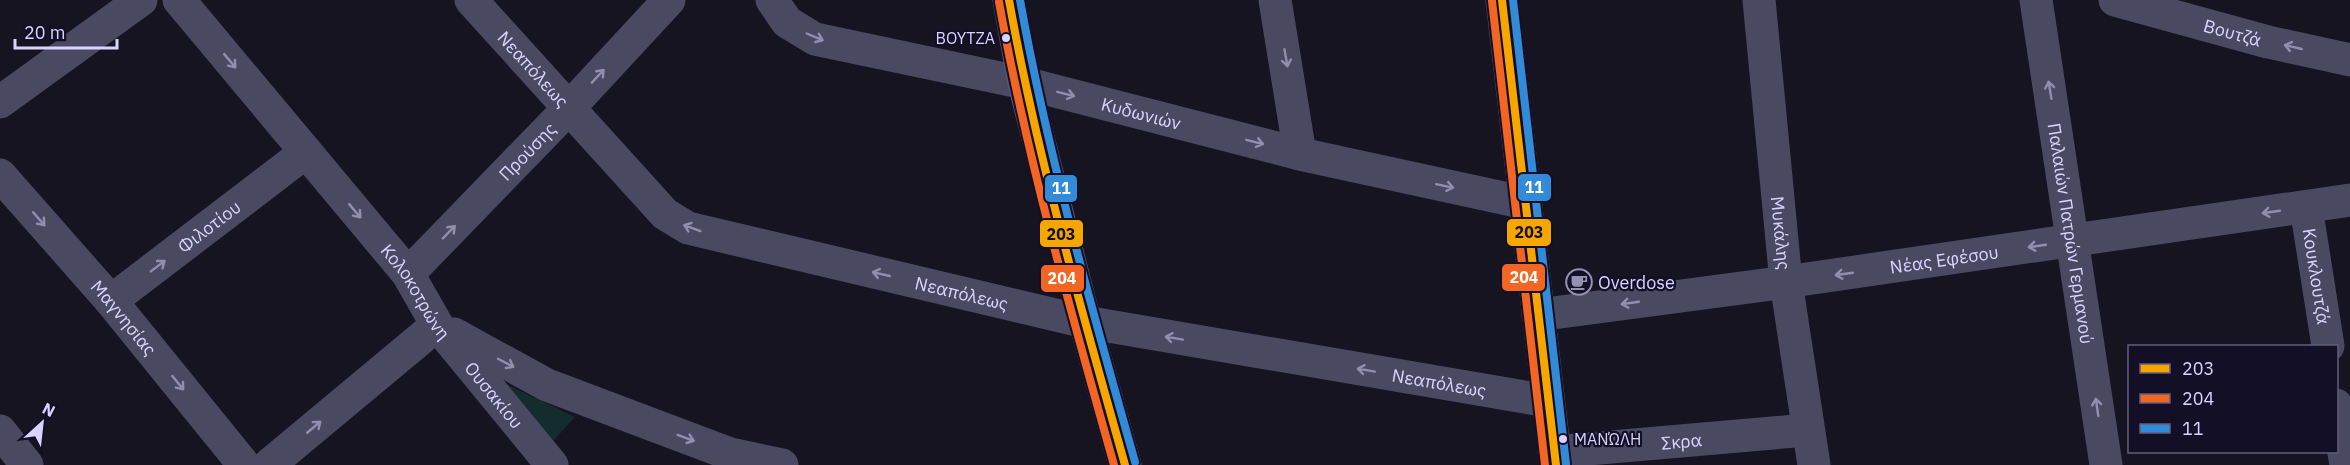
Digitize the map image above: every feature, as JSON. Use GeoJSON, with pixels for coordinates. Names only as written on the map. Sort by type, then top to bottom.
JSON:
{"type":"FeatureCollection","features":[{"type":"Feature","properties":{"kind":"street"},"geometry":{"type":"LineString","coordinates":[[0,102],[141,0]]}},
{"type":"Feature","properties":{"kind":"street","name":"Κολοκοτρώνη"},"geometry":{"type":"LineString","coordinates":[[179,0],[408,274],[437,325],[547,385],[734,459],[782,465]]}},
{"type":"Feature","properties":{"kind":"street","name":"Νεαπόλεως"},"geometry":{"type":"LineString","coordinates":[[471,0],[665,214],[688,228],[1085,322],[1548,401]]}},
{"type":"Feature","properties":{"kind":"street","name":"Προύσης"},"geometry":{"type":"LineString","coordinates":[[408,274],[568,109],[669,0]]}},
{"type":"Feature","properties":{"kind":"street","name":"Κυδωνιών"},"geometry":{"type":"LineString","coordinates":[[772,0],[787,22],[816,39],[1024,83],[1300,154],[1526,203]]}},
{"type":"Feature","properties":{"kind":"street"},"geometry":{"type":"LineString","coordinates":[[1009,0],[1024,83],[1085,322],[1125,465]]}},
{"type":"Feature","properties":{"kind":"street"},"geometry":{"type":"LineString","coordinates":[[1275,0],[1300,154]]}},
{"type":"Feature","properties":{"kind":"street"},"geometry":{"type":"LineString","coordinates":[[1503,0],[1555,459]]}},
{"type":"Feature","properties":{"kind":"street","name":"Μυκάλης"},"geometry":{"type":"LineString","coordinates":[[1759,0],[1786,282],[1814,465]]}},
{"type":"Feature","properties":{"kind":"street","name":"Παλαιών Πατρών Γερμανού"},"geometry":{"type":"LineString","coordinates":[[2036,0],[2106,465]]}},
{"type":"Feature","properties":{"kind":"street","name":"Βουτζά"},"geometry":{"type":"LineString","coordinates":[[2115,0],[2268,42],[2350,60]]}},
{"type":"Feature","properties":{"kind":"street","name":"Φιλοτίου"},"geometry":{"type":"LineString","coordinates":[[111,301],[306,152]]}},
{"type":"Feature","properties":{"kind":"street","name":"Μαγνησίας"},"geometry":{"type":"LineString","coordinates":[[0,175],[111,301],[244,465]]}},
{"type":"Feature","properties":{"kind":"street","name":"Νέας Εφέσου"},"geometry":{"type":"LineString","coordinates":[[1538,315],[1786,282],[2350,200]]}},
{"type":"Feature","properties":{"kind":"street","name":"Κουκλουτζά"},"geometry":{"type":"LineString","coordinates":[[2306,207],[2328,345]]}},
{"type":"Feature","properties":{"kind":"street"},"geometry":{"type":"LineString","coordinates":[[269,465],[437,325]]}},
{"type":"Feature","properties":{"kind":"street","name":"Ουσακίου"},"geometry":{"type":"LineString","coordinates":[[437,325],[552,465]]}},
{"type":"Feature","properties":{"kind":"street"},"geometry":{"type":"LineString","coordinates":[[2338,412],[2346,465]]}},
{"type":"Feature","properties":{"kind":"street","name":"Σκρα"},"geometry":{"type":"LineString","coordinates":[[1555,459],[1807,429]]}},
{"type":"Feature","properties":{"kind":"street"},"geometry":{"type":"LineString","coordinates":[[0,431],[27,465]]}},
{"type":"Feature","properties":{"kind":"green space"},"geometry":{"type":"Polygon","coordinates":[[[485,374],[575,417],[545,450],[485,374]]]}},
{"type":"Feature","properties":{"kind":"transit line","name":"203"},"geometry":{"type":"LineString","coordinates":[[1009,0],[1047,176],[1125,465]]}},
{"type":"Feature","properties":{"kind":"transit line","name":"11"},"geometry":{"type":"LineString","coordinates":[[1020,0],[1057,174],[1135,462]]}},
{"type":"Feature","properties":{"kind":"transit line","name":"203"},"geometry":{"type":"LineString","coordinates":[[1502,0],[1556,465]]}},
{"type":"Feature","properties":{"kind":"transit line","name":"11"},"geometry":{"type":"LineString","coordinates":[[1513,0],[1566,464]]}},
{"type":"Feature","properties":{"kind":"transit line","name":"204"},"geometry":{"type":"LineString","coordinates":[[1492,1],[1545,465]]}},
{"type":"Feature","properties":{"kind":"transit line","name":"204"},"geometry":{"type":"LineString","coordinates":[[999,2],[1036,177],[1114,465]]}},
{"type":"Feature","properties":{"kind":"place","name":"ΒΟΥΤΖΑ"},"geometry":{"type":"Point","coordinates":[1006,38]}},
{"type":"Feature","properties":{"kind":"place","name":"Overdose"},"geometry":{"type":"Point","coordinates":[1579,282]}},
{"type":"Feature","properties":{"kind":"place","name":"ΜΑΝΏΛΗ"},"geometry":{"type":"Point","coordinates":[1563,439]}}]}
